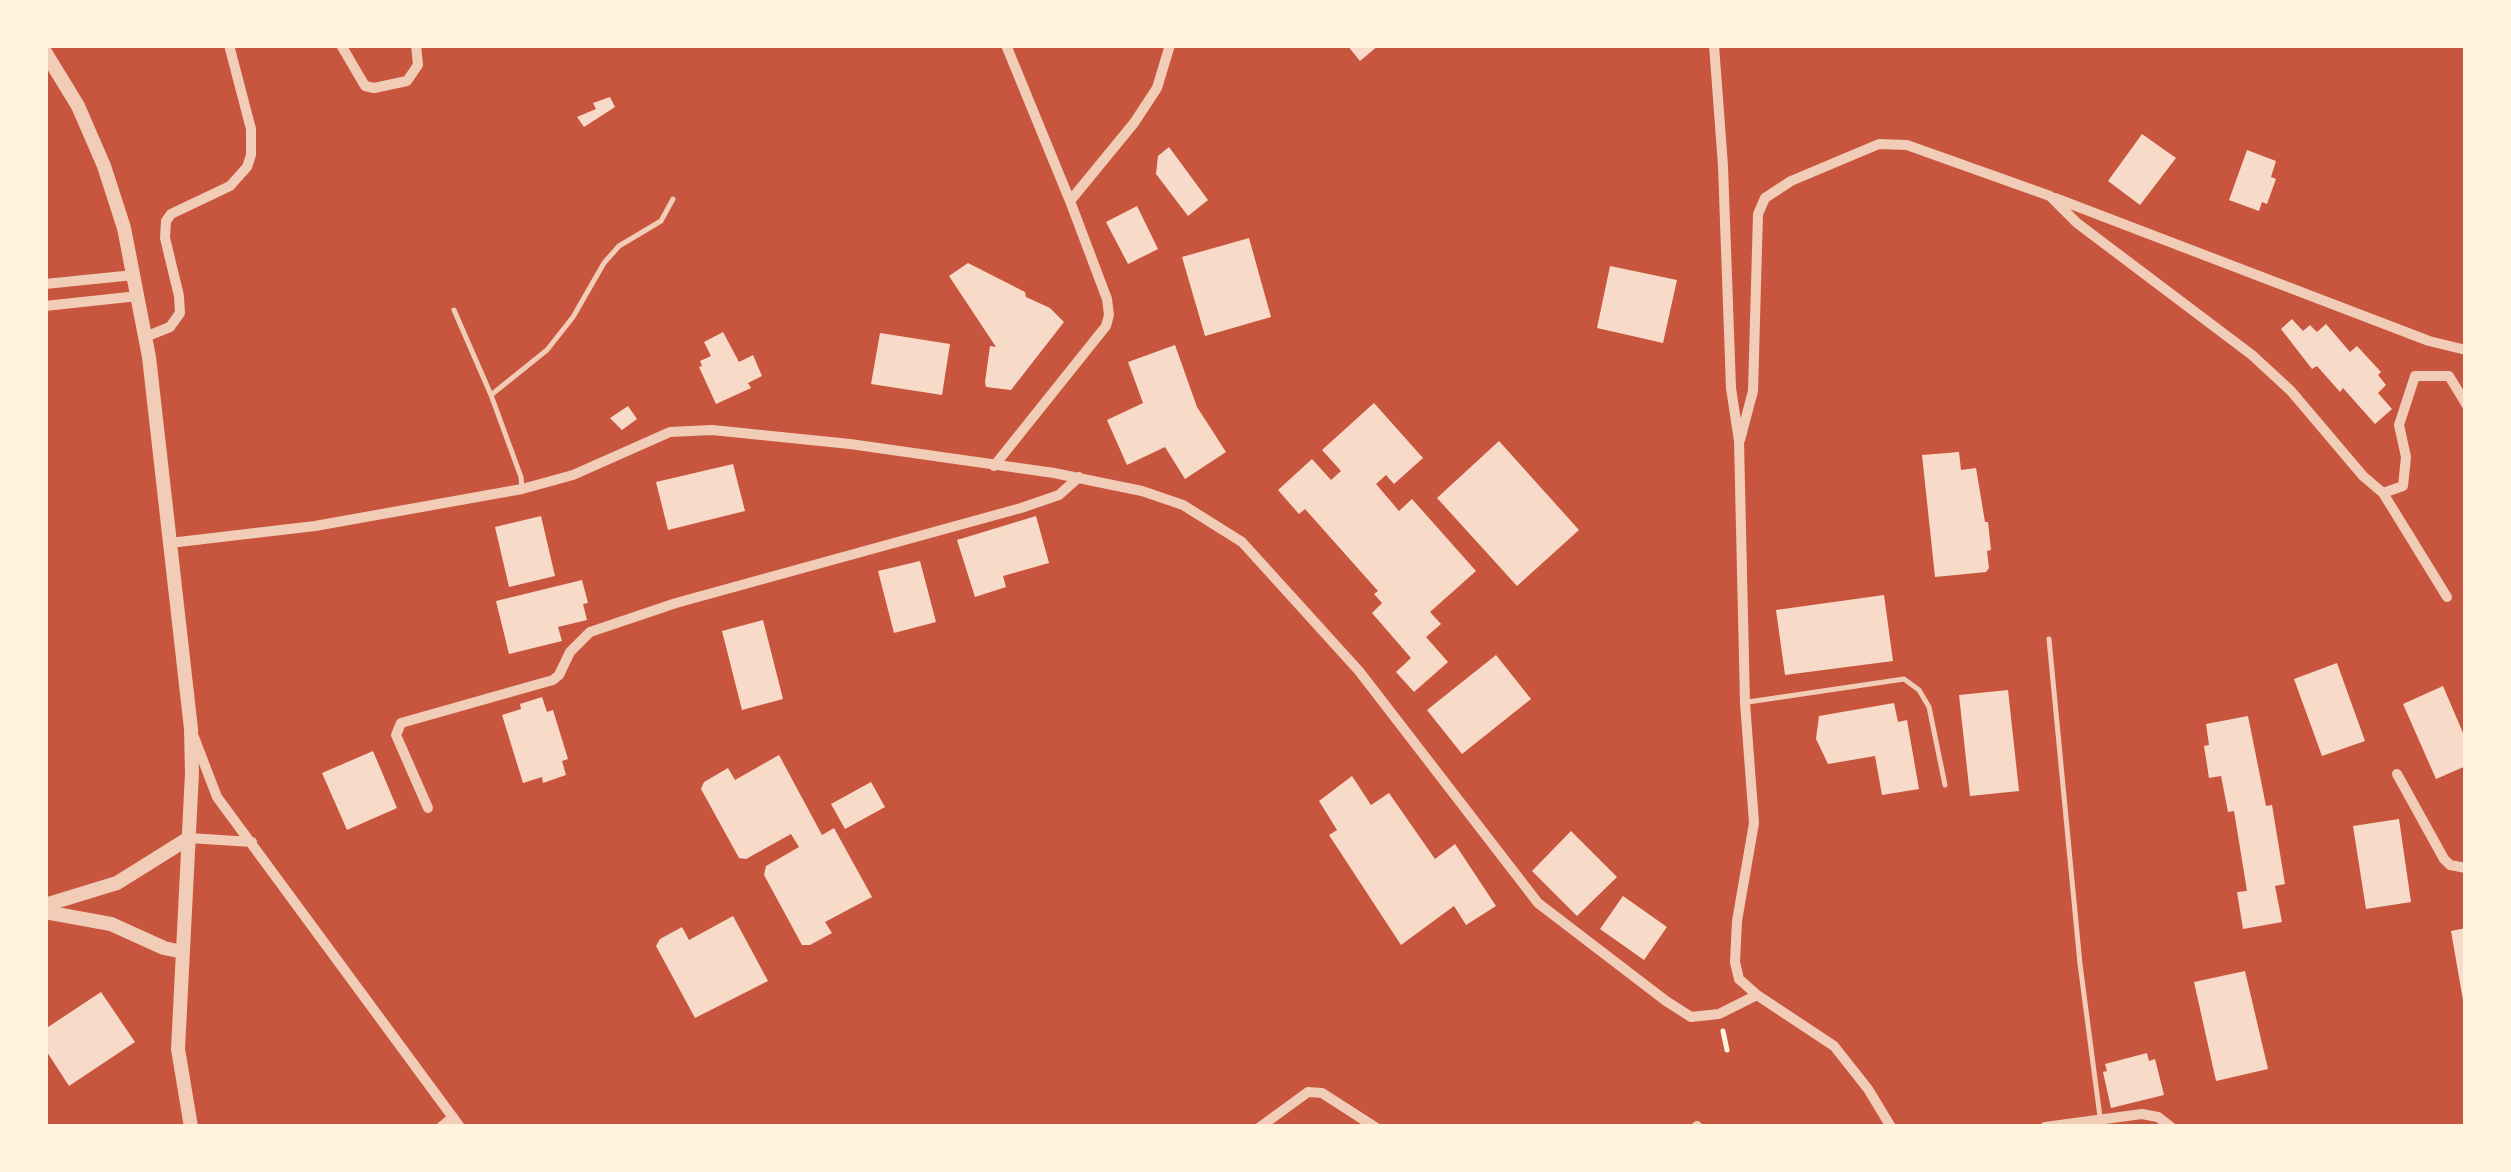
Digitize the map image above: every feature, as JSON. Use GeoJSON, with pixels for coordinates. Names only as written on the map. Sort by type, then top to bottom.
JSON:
{"type":"FeatureCollection","features":[{"type":"Feature","properties":{"kind":"street"},"geometry":{"type":"LineString","coordinates":[[145,337],[170,327],[180,313],[165,238],[166,221],[172,214],[230,186],[247,167],[251,154],[251,129],[229,45]]}},
{"type":"Feature","properties":{"kind":"street"},"geometry":{"type":"LineString","coordinates":[[340,45],[365,86],[374,88],[408,81],[418,65],[416,45]]}},
{"type":"Feature","properties":{"kind":"street"},"geometry":{"type":"LineString","coordinates":[[994,466],[1106,326],[1107,299],[1006,45]]}},
{"type":"Feature","properties":{"kind":"street"},"geometry":{"type":"LineString","coordinates":[[1070,201],[1158,88],[1170,45]]}},
{"type":"Feature","properties":{"kind":"street"},"geometry":{"type":"LineString","coordinates":[[1714,45],[1731,388],[1739,441],[1745,703],[1754,823],[1737,921],[1735,962],[1739,979],[1756,994],[1834,1046],[1891,1127]]}},
{"type":"Feature","properties":{"kind":"street"},"geometry":{"type":"LineString","coordinates":[[45,52],[78,106],[104,166],[124,228],[145,337],[191,729],[178,1049],[191,1127]]}},
{"type":"Feature","properties":{"kind":"street"},"geometry":{"type":"LineString","coordinates":[[1739,441],[1753,391],[1758,214],[1766,198],[1791,181],[1879,144],[1907,145],[2429,341],[2466,350]]}},
{"type":"Feature","properties":{"kind":"street"},"geometry":{"type":"LineString","coordinates":[[2050,196],[2077,223],[2252,355],[2291,391],[2363,476],[2383,493],[2447,597]]}},
{"type":"Feature","properties":{"kind":"street"},"geometry":{"type":"LineString","coordinates":[[45,284],[134,275]]}},
{"type":"Feature","properties":{"kind":"street"},"geometry":{"type":"LineString","coordinates":[[45,306],[138,296]]}},
{"type":"Feature","properties":{"kind":"street"},"geometry":{"type":"LineString","coordinates":[[2383,493],[2403,486],[2406,457],[2400,425],[2415,376],[2448,376],[2466,404]]}},
{"type":"Feature","properties":{"kind":"street"},"geometry":{"type":"LineString","coordinates":[[170,543],[315,526],[522,489],[574,475],[670,432],[712,430],[850,444],[1078,477],[1142,491],[1183,506],[1242,542],[1359,672],[1538,903],[1666,1002],[1697,1017],[1719,1014],[1756,994]]}},
{"type":"Feature","properties":{"kind":"street"},"geometry":{"type":"LineString","coordinates":[[428,808],[396,735],[401,723],[553,680],[560,675],[570,652],[590,632],[676,603],[1021,508],[1059,494],[1078,477]]}},
{"type":"Feature","properties":{"kind":"street"},"geometry":{"type":"LineString","coordinates":[[191,729],[217,797],[456,1122],[440,1127]]}},
{"type":"Feature","properties":{"kind":"street"},"geometry":{"type":"LineString","coordinates":[[2397,774],[2444,859],[2466,868]]}},
{"type":"Feature","properties":{"kind":"street"},"geometry":{"type":"LineString","coordinates":[[45,908],[117,883],[189,838],[252,842]]}},
{"type":"Feature","properties":{"kind":"street"},"geometry":{"type":"LineString","coordinates":[[45,908],[111,924],[164,948],[183,952]]}},
{"type":"Feature","properties":{"kind":"street"},"geometry":{"type":"LineString","coordinates":[[1260,1127],[1308,1092],[1322,1094],[1375,1127]]}},
{"type":"Feature","properties":{"kind":"street"},"geometry":{"type":"LineString","coordinates":[[2045,1127],[2142,1114],[2158,1117],[2171,1127]]}},
{"type":"Feature","properties":{"kind":"lane"},"geometry":{"type":"LineString","coordinates":[[491,396],[546,350],[574,317],[604,262],[619,246],[661,221],[674,200]]}},
{"type":"Feature","properties":{"kind":"lane"},"geometry":{"type":"LineString","coordinates":[[454,310],[491,396],[522,489]]}},
{"type":"Feature","properties":{"kind":"lane"},"geometry":{"type":"LineString","coordinates":[[2049,639],[2078,946],[2100,1117]]}},
{"type":"Feature","properties":{"kind":"lane"},"geometry":{"type":"LineString","coordinates":[[1745,703],[1904,679],[1918,690],[1928,707],[1946,784]]}},
{"type":"Feature","properties":{"kind":"building"},"geometry":{"type":"Polygon","coordinates":[[[1347,45],[1379,45],[1360,61],[1347,45]]]}},
{"type":"Feature","properties":{"kind":"building"},"geometry":{"type":"Polygon","coordinates":[[[610,97],[615,107],[584,127],[577,117],[596,109],[593,103],[610,97]]]}},
{"type":"Feature","properties":{"kind":"building"},"geometry":{"type":"Polygon","coordinates":[[[2142,134],[2176,158],[2140,205],[2108,181],[2142,134]]]}},
{"type":"Feature","properties":{"kind":"building"},"geometry":{"type":"Polygon","coordinates":[[[1169,147],[1208,200],[1188,216],[1156,174],[1158,156],[1169,147]]]}},
{"type":"Feature","properties":{"kind":"building"},"geometry":{"type":"Polygon","coordinates":[[[2247,150],[2276,161],[2271,177],[2276,179],[2267,204],[2262,202],[2259,211],[2229,200],[2247,150]]]}},
{"type":"Feature","properties":{"kind":"building"},"geometry":{"type":"Polygon","coordinates":[[[1137,206],[1158,249],[1128,264],[1106,222],[1137,206]]]}},
{"type":"Feature","properties":{"kind":"building"},"geometry":{"type":"Polygon","coordinates":[[[1249,238],[1271,317],[1205,336],[1182,257],[1249,238]]]}},
{"type":"Feature","properties":{"kind":"building"},"geometry":{"type":"Polygon","coordinates":[[[968,263],[1025,292],[1026,297],[1050,308],[1064,322],[1011,390],[986,387],[990,346],[996,347],[949,276],[968,263]]]}},
{"type":"Feature","properties":{"kind":"building"},"geometry":{"type":"Polygon","coordinates":[[[1610,266],[1677,280],[1663,343],[1597,328],[1610,266]]]}},
{"type":"Feature","properties":{"kind":"building"},"geometry":{"type":"Polygon","coordinates":[[[2292,319],[2303,331],[2310,325],[2317,332],[2326,324],[2350,352],[2357,346],[2381,372],[2378,375],[2386,385],[2378,393],[2392,409],[2375,424],[2343,388],[2340,392],[2317,366],[2312,369],[2281,329],[2292,319]]]}},
{"type":"Feature","properties":{"kind":"building"},"geometry":{"type":"Polygon","coordinates":[[[723,332],[739,362],[753,355],[762,376],[748,383],[751,388],[716,404],[699,367],[700,361],[711,356],[704,342],[723,332]]]}},
{"type":"Feature","properties":{"kind":"building"},"geometry":{"type":"Polygon","coordinates":[[[880,333],[950,344],[942,395],[871,384],[880,333]]]}},
{"type":"Feature","properties":{"kind":"building"},"geometry":{"type":"Polygon","coordinates":[[[1175,345],[1197,407],[1226,452],[1185,479],[1165,447],[1127,465],[1107,420],[1143,403],[1128,362],[1175,345]]]}},
{"type":"Feature","properties":{"kind":"building"},"geometry":{"type":"Polygon","coordinates":[[[1374,403],[1423,458],[1394,484],[1386,475],[1376,484],[1399,511],[1412,499],[1476,571],[1430,612],[1441,624],[1426,637],[1448,662],[1414,692],[1396,672],[1411,658],[1372,613],[1382,603],[1374,594],[1378,591],[1305,509],[1299,514],[1278,490],[1312,459],[1331,480],[1341,471],[1322,450],[1374,403]]]}},
{"type":"Feature","properties":{"kind":"building"},"geometry":{"type":"Polygon","coordinates":[[[628,406],[637,419],[622,430],[610,418],[628,406]]]}},
{"type":"Feature","properties":{"kind":"building"},"geometry":{"type":"Polygon","coordinates":[[[1499,441],[1579,530],[1517,586],[1437,498],[1499,441]]]}},
{"type":"Feature","properties":{"kind":"building"},"geometry":{"type":"Polygon","coordinates":[[[1959,452],[1961,470],[1976,468],[1988,522],[1989,568],[1986,572],[1935,577],[1922,455],[1959,452]]]}},
{"type":"Feature","properties":{"kind":"building"},"geometry":{"type":"Polygon","coordinates":[[[733,464],[745,511],[668,530],[656,482],[733,464]]]}},
{"type":"Feature","properties":{"kind":"building"},"geometry":{"type":"Polygon","coordinates":[[[541,516],[555,576],[509,587],[495,527],[541,516]]]}},
{"type":"Feature","properties":{"kind":"building"},"geometry":{"type":"Polygon","coordinates":[[[1036,516],[1049,563],[1003,576],[1006,587],[975,597],[957,540],[1036,516]]]}},
{"type":"Feature","properties":{"kind":"building"},"geometry":{"type":"Polygon","coordinates":[[[920,561],[936,622],[894,633],[878,571],[920,561]]]}},
{"type":"Feature","properties":{"kind":"building"},"geometry":{"type":"Polygon","coordinates":[[[582,580],[588,603],[583,604],[587,620],[558,627],[562,641],[509,654],[496,601],[582,580]]]}},
{"type":"Feature","properties":{"kind":"building"},"geometry":{"type":"Polygon","coordinates":[[[1884,595],[1893,661],[1785,675],[1776,610],[1884,595]]]}},
{"type":"Feature","properties":{"kind":"building"},"geometry":{"type":"Polygon","coordinates":[[[763,620],[783,699],[742,710],[722,631],[763,620]]]}},
{"type":"Feature","properties":{"kind":"building"},"geometry":{"type":"Polygon","coordinates":[[[1496,655],[1531,699],[1462,754],[1427,710],[1496,655]]]}},
{"type":"Feature","properties":{"kind":"building"},"geometry":{"type":"Polygon","coordinates":[[[2337,663],[2365,741],[2322,756],[2294,679],[2337,663]]]}},
{"type":"Feature","properties":{"kind":"building"},"geometry":{"type":"Polygon","coordinates":[[[2443,686],[2466,740],[2466,766],[2436,779],[2403,704],[2443,686]]]}},
{"type":"Feature","properties":{"kind":"building"},"geometry":{"type":"Polygon","coordinates":[[[2008,690],[2019,791],[1970,796],[1959,695],[2008,690]]]}},
{"type":"Feature","properties":{"kind":"building"},"geometry":{"type":"Polygon","coordinates":[[[542,697],[547,712],[553,710],[568,759],[562,761],[566,775],[543,783],[542,777],[523,783],[502,715],[542,697]]]}},
{"type":"Feature","properties":{"kind":"building"},"geometry":{"type":"Polygon","coordinates":[[[1894,703],[1898,722],[1907,720],[1919,789],[1882,795],[1875,756],[1828,764],[1816,739],[1819,716],[1894,703]]]}},
{"type":"Feature","properties":{"kind":"building"},"geometry":{"type":"Polygon","coordinates":[[[2248,716],[2266,806],[2272,805],[2285,884],[2275,886],[2282,922],[2243,929],[2237,892],[2247,891],[2234,811],[2228,812],[2221,776],[2209,778],[2204,746],[2209,745],[2206,724],[2248,716]]]}},
{"type":"Feature","properties":{"kind":"building"},"geometry":{"type":"Polygon","coordinates":[[[373,751],[397,808],[347,830],[322,773],[373,751]]]}},
{"type":"Feature","properties":{"kind":"building"},"geometry":{"type":"Polygon","coordinates":[[[779,755],[822,835],[834,828],[872,897],[825,922],[832,933],[810,945],[802,945],[764,875],[766,866],[799,847],[791,834],[746,859],[739,858],[701,789],[704,782],[728,768],[735,780],[779,755]]]}},
{"type":"Feature","properties":{"kind":"building"},"geometry":{"type":"Polygon","coordinates":[[[1352,776],[1371,805],[1389,793],[1435,859],[1455,844],[1496,906],[1466,925],[1454,906],[1401,945],[1329,835],[1337,830],[1319,801],[1352,776]]]}},
{"type":"Feature","properties":{"kind":"building"},"geometry":{"type":"Polygon","coordinates":[[[871,782],[885,807],[845,829],[831,804],[871,782]]]}},
{"type":"Feature","properties":{"kind":"building"},"geometry":{"type":"Polygon","coordinates":[[[2399,819],[2411,902],[2366,909],[2353,826],[2399,819]]]}},
{"type":"Feature","properties":{"kind":"building"},"geometry":{"type":"Polygon","coordinates":[[[1571,831],[1617,877],[1577,916],[1532,871],[1571,831]]]}},
{"type":"Feature","properties":{"kind":"building"},"geometry":{"type":"Polygon","coordinates":[[[1623,896],[1667,927],[1644,960],[1600,929],[1623,896]]]}},
{"type":"Feature","properties":{"kind":"building"},"geometry":{"type":"Polygon","coordinates":[[[733,916],[768,981],[695,1018],[656,946],[660,939],[682,927],[689,940],[733,916]]]}},
{"type":"Feature","properties":{"kind":"building"},"geometry":{"type":"Polygon","coordinates":[[[2466,928],[2466,1006],[2464,1006],[2451,931],[2466,928]]]}},
{"type":"Feature","properties":{"kind":"building"},"geometry":{"type":"Polygon","coordinates":[[[2245,971],[2268,1069],[2216,1081],[2194,982],[2245,971]]]}},
{"type":"Feature","properties":{"kind":"building"},"geometry":{"type":"Polygon","coordinates":[[[101,992],[135,1042],[69,1086],[45,1049],[45,1029],[101,992]]]}},
{"type":"Feature","properties":{"kind":"building"},"geometry":{"type":"Polygon","coordinates":[[[2147,1053],[2149,1061],[2155,1059],[2164,1095],[2111,1108],[2103,1072],[2107,1071],[2105,1064],[2147,1053]]]}}]}
